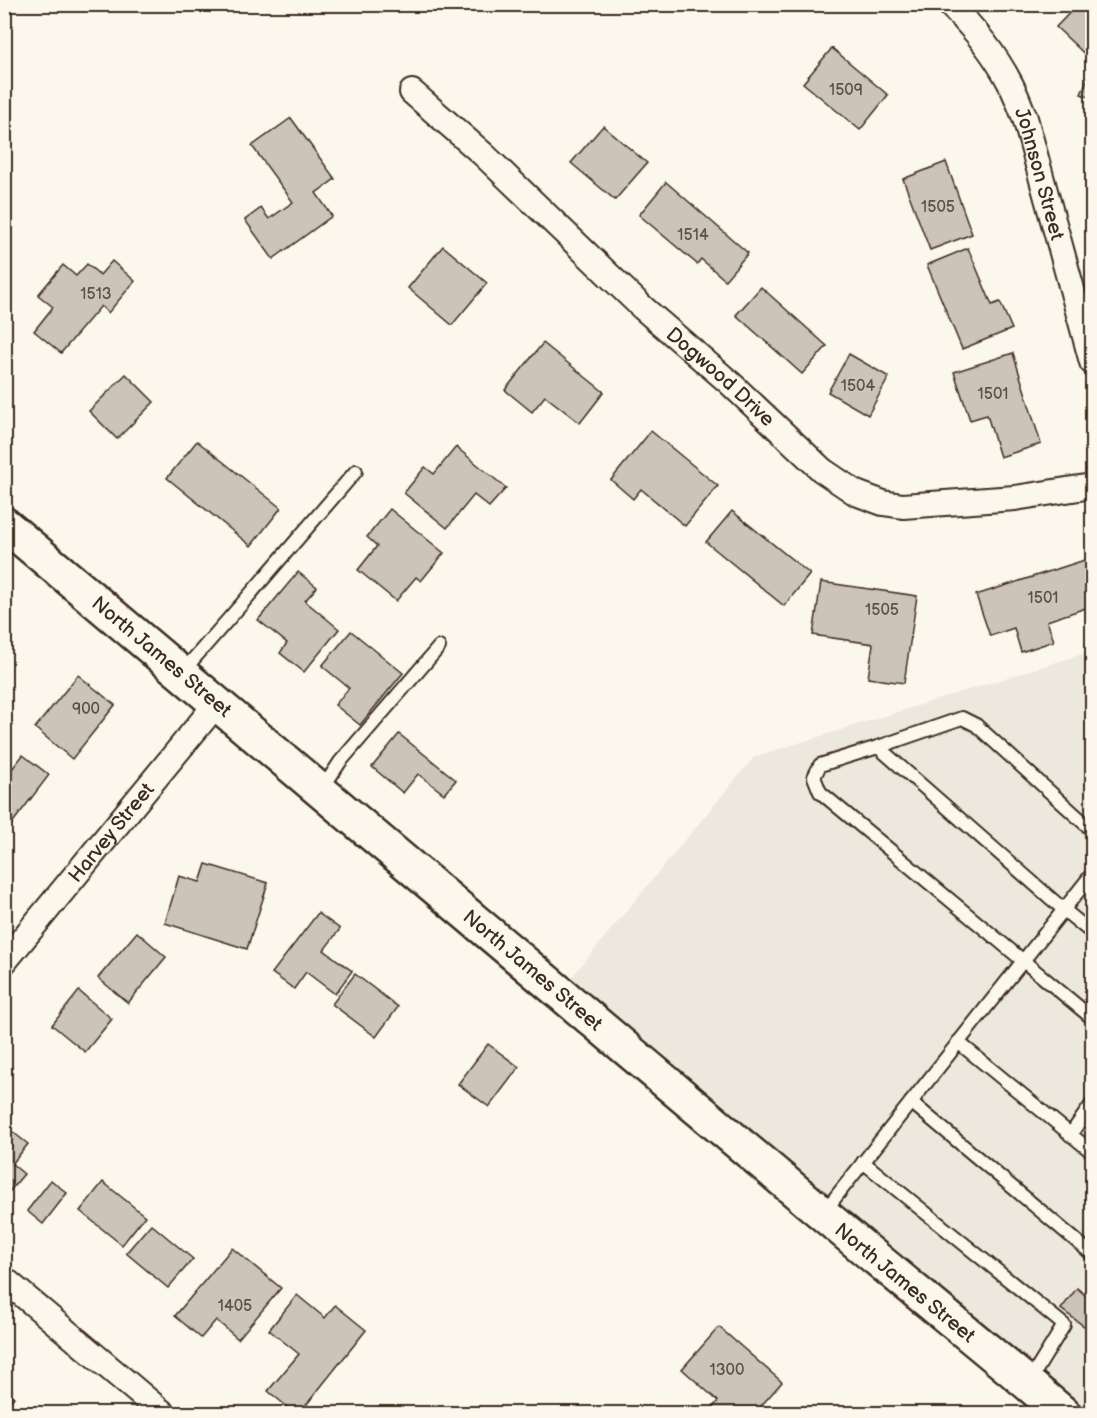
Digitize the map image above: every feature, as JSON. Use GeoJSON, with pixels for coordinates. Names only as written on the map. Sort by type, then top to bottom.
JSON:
{"type":"FeatureCollection","features":[{"type":"Feature","properties":{"kind":"street","name":"Johnson Street"},"geometry":{"type":"LineString","coordinates":[[949,4],[965,19],[990,51],[1010,83],[1025,118],[1092,362]]}},
{"type":"Feature","properties":{"kind":"street","name":"Dogwood Drive"},"geometry":{"type":"LineString","coordinates":[[412,92],[484,154],[643,308],[730,383],[822,470],[856,493],[883,503],[903,506],[1015,498],[1092,486]]}},
{"type":"Feature","properties":{"kind":"street","name":"North James Street"},"geometry":{"type":"LineString","coordinates":[[4,524],[219,702],[822,1214],[1064,1413]]}},
{"type":"Feature","properties":{"kind":"street","name":"Harvey Street"},"geometry":{"type":"LineString","coordinates":[[4,962],[219,702]]}},
{"type":"Feature","properties":{"kind":"street"},"geometry":{"type":"LineString","coordinates":[[4,1279],[164,1413]]}},
{"type":"Feature","properties":{"kind":"lane"},"geometry":{"type":"LineString","coordinates":[[182,672],[356,471]]}},
{"type":"Feature","properties":{"kind":"lane"},"geometry":{"type":"LineString","coordinates":[[322,790],[340,762],[439,647]]}},
{"type":"Feature","properties":{"kind":"lane"},"geometry":{"type":"LineString","coordinates":[[1092,830],[976,725],[962,718],[820,765],[813,777],[820,792],[1092,1018]]}},
{"type":"Feature","properties":{"kind":"lane"},"geometry":{"type":"LineString","coordinates":[[878,747],[1092,933]]}},
{"type":"Feature","properties":{"kind":"lane"},"geometry":{"type":"LineString","coordinates":[[822,1214],[1092,874]]}},
{"type":"Feature","properties":{"kind":"lane"},"geometry":{"type":"LineString","coordinates":[[958,1042],[1092,1152]]}},
{"type":"Feature","properties":{"kind":"lane"},"geometry":{"type":"LineString","coordinates":[[911,1102],[1092,1254]]}},
{"type":"Feature","properties":{"kind":"lane"},"geometry":{"type":"LineString","coordinates":[[1070,1135],[1092,1104]]}},
{"type":"Feature","properties":{"kind":"lane"},"geometry":{"type":"LineString","coordinates":[[863,1162],[1064,1325],[1028,1383]]}},
{"type":"Feature","properties":{"kind":"shaded area"},"geometry":{"type":"Polygon","coordinates":[[[1092,651],[1092,1413],[1064,1413],[560,991],[754,757],[1092,651]]]}},
{"type":"Feature","properties":{"kind":"building"},"geometry":{"type":"Polygon","coordinates":[[[1046,4],[1057,4],[1050,10],[1046,4]]]}},
{"type":"Feature","properties":{"kind":"building"},"geometry":{"type":"Polygon","coordinates":[[[1078,4],[1092,4],[1092,61],[1056,27],[1078,4]]]}},
{"type":"Feature","properties":{"kind":"building"},"geometry":{"type":"Polygon","coordinates":[[[832,48],[888,95],[860,130],[803,83],[832,48]]]}},
{"type":"Feature","properties":{"kind":"building"},"geometry":{"type":"Polygon","coordinates":[[[1092,68],[1092,98],[1081,94],[1092,68]]]}},
{"type":"Feature","properties":{"kind":"building"},"geometry":{"type":"Polygon","coordinates":[[[291,118],[335,179],[316,193],[332,216],[273,259],[245,220],[261,208],[269,219],[293,202],[252,146],[291,118]]]}},
{"type":"Feature","properties":{"kind":"building"},"geometry":{"type":"Polygon","coordinates":[[[603,126],[647,163],[615,200],[571,163],[603,126]]]}},
{"type":"Feature","properties":{"kind":"building"},"geometry":{"type":"Polygon","coordinates":[[[946,162],[972,234],[930,250],[903,179],[946,162]]]}},
{"type":"Feature","properties":{"kind":"building"},"geometry":{"type":"Polygon","coordinates":[[[666,182],[748,253],[725,280],[701,259],[697,264],[639,215],[666,182]]]}},
{"type":"Feature","properties":{"kind":"building"},"geometry":{"type":"Polygon","coordinates":[[[443,246],[487,283],[452,325],[408,288],[443,246]]]}},
{"type":"Feature","properties":{"kind":"building"},"geometry":{"type":"Polygon","coordinates":[[[968,248],[992,305],[1000,302],[1012,329],[962,349],[927,265],[968,248]]]}},
{"type":"Feature","properties":{"kind":"building"},"geometry":{"type":"Polygon","coordinates":[[[112,261],[135,281],[108,313],[101,306],[61,353],[34,331],[53,307],[38,295],[63,265],[76,276],[87,264],[100,275],[112,261]]]}},
{"type":"Feature","properties":{"kind":"building"},"geometry":{"type":"Polygon","coordinates":[[[761,287],[827,346],[802,374],[736,315],[761,287]]]}},
{"type":"Feature","properties":{"kind":"building"},"geometry":{"type":"Polygon","coordinates":[[[543,343],[604,392],[580,423],[545,396],[532,412],[505,390],[543,343]]]}},
{"type":"Feature","properties":{"kind":"building"},"geometry":{"type":"Polygon","coordinates":[[[1013,353],[1041,444],[1000,457],[987,415],[970,420],[954,372],[1013,353]]]}},
{"type":"Feature","properties":{"kind":"building"},"geometry":{"type":"Polygon","coordinates":[[[849,354],[889,377],[868,415],[828,392],[849,354]]]}},
{"type":"Feature","properties":{"kind":"building"},"geometry":{"type":"Polygon","coordinates":[[[126,374],[154,402],[117,439],[89,411],[126,374]]]}},
{"type":"Feature","properties":{"kind":"building"},"geometry":{"type":"Polygon","coordinates":[[[651,431],[718,486],[685,526],[641,489],[633,499],[611,480],[651,431]]]}},
{"type":"Feature","properties":{"kind":"building"},"geometry":{"type":"Polygon","coordinates":[[[197,441],[281,508],[251,546],[167,478],[197,441]]]}},
{"type":"Feature","properties":{"kind":"building"},"geometry":{"type":"Polygon","coordinates":[[[456,447],[506,488],[489,507],[474,495],[447,528],[404,493],[425,467],[434,474],[456,447]]]}},
{"type":"Feature","properties":{"kind":"building"},"geometry":{"type":"Polygon","coordinates":[[[390,509],[444,553],[421,581],[416,577],[396,601],[358,570],[377,546],[367,537],[390,509]]]}},
{"type":"Feature","properties":{"kind":"building"},"geometry":{"type":"Polygon","coordinates":[[[732,511],[810,574],[784,606],[706,542],[732,511]]]}},
{"type":"Feature","properties":{"kind":"building"},"geometry":{"type":"Polygon","coordinates":[[[1091,558],[1092,606],[1047,621],[1054,641],[1021,652],[1014,628],[990,636],[976,595],[1091,558]]]}},
{"type":"Feature","properties":{"kind":"building"},"geometry":{"type":"Polygon","coordinates":[[[298,572],[317,587],[305,601],[339,629],[304,672],[280,653],[287,643],[258,620],[298,572]]]}},
{"type":"Feature","properties":{"kind":"building"},"geometry":{"type":"Polygon","coordinates":[[[821,582],[917,596],[904,683],[868,678],[873,644],[813,635],[821,582]]]}},
{"type":"Feature","properties":{"kind":"building"},"geometry":{"type":"Polygon","coordinates":[[[351,631],[403,673],[360,725],[335,705],[349,688],[322,666],[351,631]]]}},
{"type":"Feature","properties":{"kind":"building"},"geometry":{"type":"Polygon","coordinates":[[[78,675],[115,705],[72,759],[35,728],[78,675]]]}},
{"type":"Feature","properties":{"kind":"building"},"geometry":{"type":"Polygon","coordinates":[[[399,734],[456,780],[444,794],[418,774],[403,793],[372,767],[399,734]]]}},
{"type":"Feature","properties":{"kind":"building"},"geometry":{"type":"Polygon","coordinates":[[[23,755],[49,775],[4,834],[4,779],[23,755]]]}},
{"type":"Feature","properties":{"kind":"building"},"geometry":{"type":"Polygon","coordinates":[[[206,864],[268,883],[247,949],[165,923],[179,876],[200,882],[206,864]]]}},
{"type":"Feature","properties":{"kind":"building"},"geometry":{"type":"Polygon","coordinates":[[[318,913],[340,929],[324,950],[352,971],[335,994],[306,972],[294,989],[272,973],[318,913]]]}},
{"type":"Feature","properties":{"kind":"building"},"geometry":{"type":"Polygon","coordinates":[[[137,932],[166,957],[128,1003],[98,978],[137,932]]]}},
{"type":"Feature","properties":{"kind":"building"},"geometry":{"type":"Polygon","coordinates":[[[355,974],[398,1007],[376,1037],[332,1004],[355,974]]]}},
{"type":"Feature","properties":{"kind":"building"},"geometry":{"type":"Polygon","coordinates":[[[79,991],[112,1019],[85,1052],[52,1025],[79,991]]]}},
{"type":"Feature","properties":{"kind":"building"},"geometry":{"type":"Polygon","coordinates":[[[488,1044],[519,1067],[489,1107],[458,1084],[488,1044]]]}},
{"type":"Feature","properties":{"kind":"building"},"geometry":{"type":"Polygon","coordinates":[[[4,1125],[28,1144],[12,1164],[24,1174],[8,1193],[4,1191],[4,1125]]]}},
{"type":"Feature","properties":{"kind":"building"},"geometry":{"type":"Polygon","coordinates":[[[51,1180],[67,1193],[43,1224],[27,1211],[51,1180]]]}},
{"type":"Feature","properties":{"kind":"building"},"geometry":{"type":"Polygon","coordinates":[[[103,1182],[145,1216],[122,1245],[80,1211],[103,1182]]]}},
{"type":"Feature","properties":{"kind":"building"},"geometry":{"type":"Polygon","coordinates":[[[151,1224],[193,1259],[168,1288],[126,1253],[151,1224]]]}},
{"type":"Feature","properties":{"kind":"building"},"geometry":{"type":"Polygon","coordinates":[[[232,1248],[281,1288],[238,1339],[216,1320],[201,1338],[175,1316],[232,1248]]]}},
{"type":"Feature","properties":{"kind":"building"},"geometry":{"type":"Polygon","coordinates":[[[1077,1288],[1092,1301],[1092,1332],[1061,1309],[1077,1288]]]}},
{"type":"Feature","properties":{"kind":"building"},"geometry":{"type":"Polygon","coordinates":[[[297,1295],[325,1318],[335,1305],[366,1330],[299,1414],[268,1391],[299,1354],[269,1330],[297,1295]]]}},
{"type":"Feature","properties":{"kind":"building"},"geometry":{"type":"Polygon","coordinates":[[[719,1327],[782,1382],[754,1414],[708,1414],[718,1401],[682,1369],[719,1327]]]}},
{"type":"Feature","properties":{"kind":"building"},"geometry":{"type":"Polygon","coordinates":[[[4,1389],[14,1397],[4,1409],[4,1389]]]}}]}
